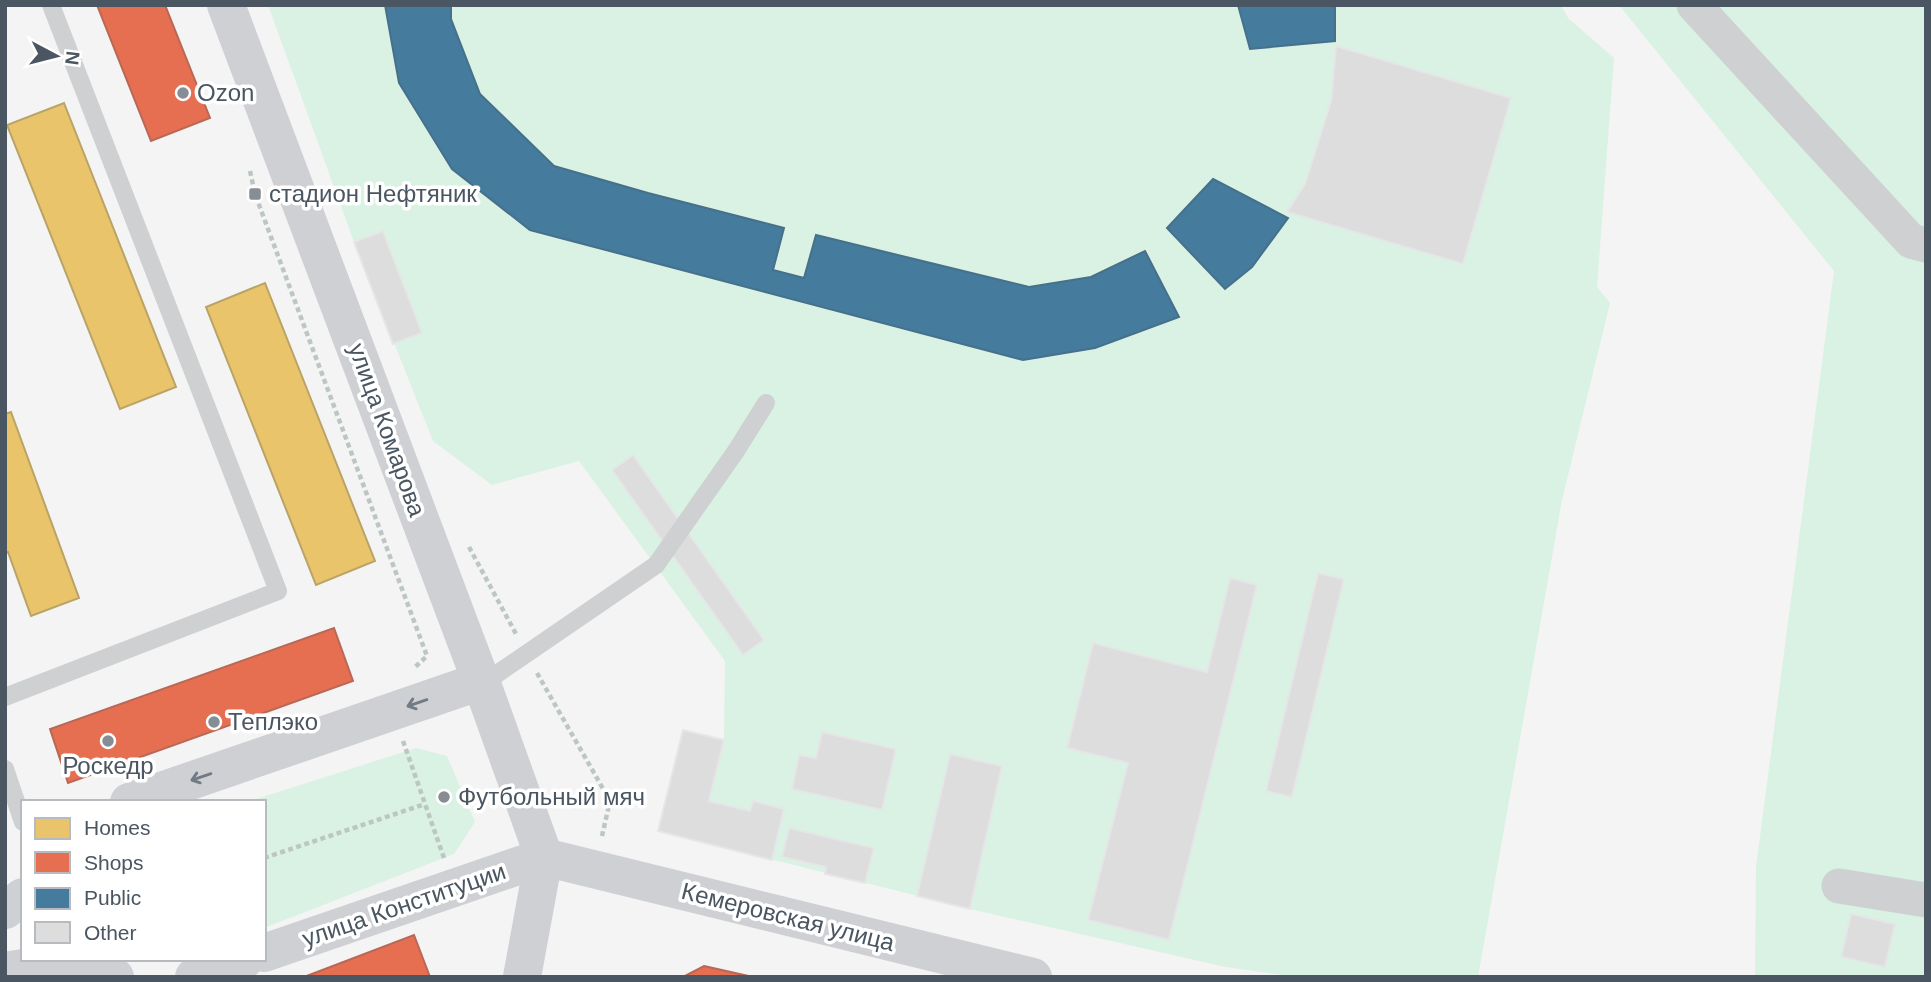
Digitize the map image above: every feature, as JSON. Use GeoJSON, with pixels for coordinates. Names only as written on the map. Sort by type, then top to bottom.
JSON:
{"type":"FeatureCollection","features":[{"type":"Feature","properties":{"kind":"main road","name":"улица Комарова"},"geometry":{"type":"LineString","coordinates":[[226,5],[481,681],[544,857]]}},
{"type":"Feature","properties":{"kind":"main road"},"geometry":{"type":"LineString","coordinates":[[135,800],[481,681]]}},
{"type":"Feature","properties":{"kind":"main road"},"geometry":{"type":"LineString","coordinates":[[522,977],[544,857]]}},
{"type":"Feature","properties":{"kind":"main road","name":"улица Конституции"},"geometry":{"type":"LineString","coordinates":[[266,952],[544,857]]}},
{"type":"Feature","properties":{"kind":"main road","name":"Кемеровская улица"},"geometry":{"type":"LineString","coordinates":[[544,857],[1033,977]]}},
{"type":"Feature","properties":{"kind":"main road"},"geometry":{"type":"LineString","coordinates":[[5,911],[21,899]]}},
{"type":"Feature","properties":{"kind":"main road"},"geometry":{"type":"LineString","coordinates":[[5,971],[59,961]]}},
{"type":"Feature","properties":{"kind":"main road"},"geometry":{"type":"LineString","coordinates":[[67,961],[115,977]]}},
{"type":"Feature","properties":{"kind":"main road"},"geometry":{"type":"LineString","coordinates":[[194,977],[239,961]]}},
{"type":"Feature","properties":{"kind":"street"},"geometry":{"type":"LineString","coordinates":[[1694,5],[1911,240],[1926,245]]}},
{"type":"Feature","properties":{"kind":"street"},"geometry":{"type":"LineString","coordinates":[[1839,886],[1926,900]]}},
{"type":"Feature","properties":{"kind":"lane"},"geometry":{"type":"LineString","coordinates":[[5,697],[278,591],[51,5]]}},
{"type":"Feature","properties":{"kind":"lane"},"geometry":{"type":"LineString","coordinates":[[481,681],[491,678],[656,565],[736,451],[766,403]]}},
{"type":"Feature","properties":{"kind":"lane"},"geometry":{"type":"LineString","coordinates":[[5,769],[21,816]]}},
{"type":"Feature","properties":{"kind":"path"},"geometry":{"type":"LineString","coordinates":[[247,158],[255,194],[427,656],[407,674]]}},
{"type":"Feature","properties":{"kind":"path"},"geometry":{"type":"LineString","coordinates":[[469,546],[610,801],[600,844]]}},
{"type":"Feature","properties":{"kind":"path"},"geometry":{"type":"LineString","coordinates":[[399,731],[446,864]]}},
{"type":"Feature","properties":{"kind":"path"},"geometry":{"type":"LineString","coordinates":[[266,857],[425,804]]}},
{"type":"Feature","properties":{"kind":"green space"},"geometry":{"type":"Polygon","coordinates":[[[268,5],[1561,5],[1568,18],[1614,58],[1597,287],[1610,303],[1562,500],[1478,977],[1297,977],[1226,967],[970,909],[658,831],[683,730],[724,740],[725,661],[579,461],[492,485],[433,441],[354,242],[268,5]]]}},
{"type":"Feature","properties":{"kind":"green space"},"geometry":{"type":"Polygon","coordinates":[[[1619,5],[1926,5],[1926,977],[1755,977],[1756,867],[1834,271],[1619,5]]]}},
{"type":"Feature","properties":{"kind":"green space"},"geometry":{"type":"Polygon","coordinates":[[[416,748],[447,756],[475,822],[454,854],[266,927],[266,800],[253,800],[416,748]]]}},
{"type":"Feature","properties":{"kind":"building: Homes"},"geometry":{"type":"Polygon","coordinates":[[[64,103],[176,387],[120,409],[7,125],[64,103]]]}},
{"type":"Feature","properties":{"kind":"building: Homes"},"geometry":{"type":"Polygon","coordinates":[[[265,283],[375,561],[316,585],[206,307],[265,283]]]}},
{"type":"Feature","properties":{"kind":"building: Homes"},"geometry":{"type":"Polygon","coordinates":[[[11,412],[79,598],[31,616],[8,552],[5,553],[5,414],[11,412]]]}},
{"type":"Feature","properties":{"kind":"building: Shops"},"geometry":{"type":"Polygon","coordinates":[[[97,5],[165,5],[210,118],[151,141],[97,5]]]}},
{"type":"Feature","properties":{"kind":"building: Shops"},"geometry":{"type":"Polygon","coordinates":[[[334,628],[353,681],[68,783],[50,729],[334,628]]]}},
{"type":"Feature","properties":{"kind":"building: Shops"},"geometry":{"type":"Polygon","coordinates":[[[414,935],[430,977],[304,977],[414,935]]]}},
{"type":"Feature","properties":{"kind":"building: Shops"},"geometry":{"type":"Polygon","coordinates":[[[704,966],[753,977],[683,977],[704,966]]]}},
{"type":"Feature","properties":{"kind":"building: Public"},"geometry":{"type":"Polygon","coordinates":[[[385,5],[451,5],[451,19],[480,94],[554,166],[784,228],[773,270],[804,278],[816,235],[1029,287],[1091,277],[1145,251],[1179,317],[1095,348],[1023,360],[530,230],[452,169],[399,83],[385,5]]]}},
{"type":"Feature","properties":{"kind":"building: Public"},"geometry":{"type":"Polygon","coordinates":[[[1238,5],[1335,5],[1335,41],[1250,49],[1238,5]]]}},
{"type":"Feature","properties":{"kind":"building: Public"},"geometry":{"type":"Polygon","coordinates":[[[1213,179],[1288,218],[1252,267],[1225,289],[1167,228],[1213,179]]]}},
{"type":"Feature","properties":{"kind":"building: Other"},"geometry":{"type":"Polygon","coordinates":[[[1336,46],[1511,98],[1463,264],[1287,212],[1305,184],[1331,101],[1336,46]]]}},
{"type":"Feature","properties":{"kind":"building: Other"},"geometry":{"type":"Polygon","coordinates":[[[383,231],[422,333],[393,344],[354,242],[383,231]]]}},
{"type":"Feature","properties":{"kind":"building: Other"},"geometry":{"type":"Polygon","coordinates":[[[633,455],[764,640],[743,655],[612,470],[633,455]]]}},
{"type":"Feature","properties":{"kind":"building: Other"},"geometry":{"type":"Polygon","coordinates":[[[1318,573],[1344,579],[1292,797],[1266,791],[1318,573]]]}},
{"type":"Feature","properties":{"kind":"building: Other"},"geometry":{"type":"Polygon","coordinates":[[[1230,578],[1257,585],[1169,940],[1088,920],[1128,763],[1067,748],[1093,643],[1207,672],[1230,578]]]}},
{"type":"Feature","properties":{"kind":"building: Other"},"geometry":{"type":"Polygon","coordinates":[[[683,730],[724,740],[709,801],[750,811],[753,801],[784,809],[772,860],[658,831],[683,730]]]}},
{"type":"Feature","properties":{"kind":"building: Other"},"geometry":{"type":"Polygon","coordinates":[[[822,732],[896,749],[882,810],[792,789],[799,755],[816,758],[822,732]]]}},
{"type":"Feature","properties":{"kind":"building: Other"},"geometry":{"type":"Polygon","coordinates":[[[950,754],[1002,766],[970,909],[917,896],[950,754]]]}},
{"type":"Feature","properties":{"kind":"building: Other"},"geometry":{"type":"Polygon","coordinates":[[[789,828],[874,848],[865,883],[825,874],[826,867],[782,857],[789,828]]]}},
{"type":"Feature","properties":{"kind":"building: Other"},"geometry":{"type":"Polygon","coordinates":[[[1851,914],[1895,924],[1885,967],[1841,957],[1851,914]]]}},
{"type":"Feature","properties":{"kind":"place","name":"Ozon"},"geometry":{"type":"Point","coordinates":[183,93]}},
{"type":"Feature","properties":{"kind":"place","name":"стадион Нефтяник"},"geometry":{"type":"Point","coordinates":[255,194]}},
{"type":"Feature","properties":{"kind":"place","name":"Теплэко"},"geometry":{"type":"Point","coordinates":[214,722]}},
{"type":"Feature","properties":{"kind":"place","name":"Роскедр"},"geometry":{"type":"Point","coordinates":[108,741]}},
{"type":"Feature","properties":{"kind":"place","name":"Футбольный мяч"},"geometry":{"type":"Point","coordinates":[444,797]}}]}
